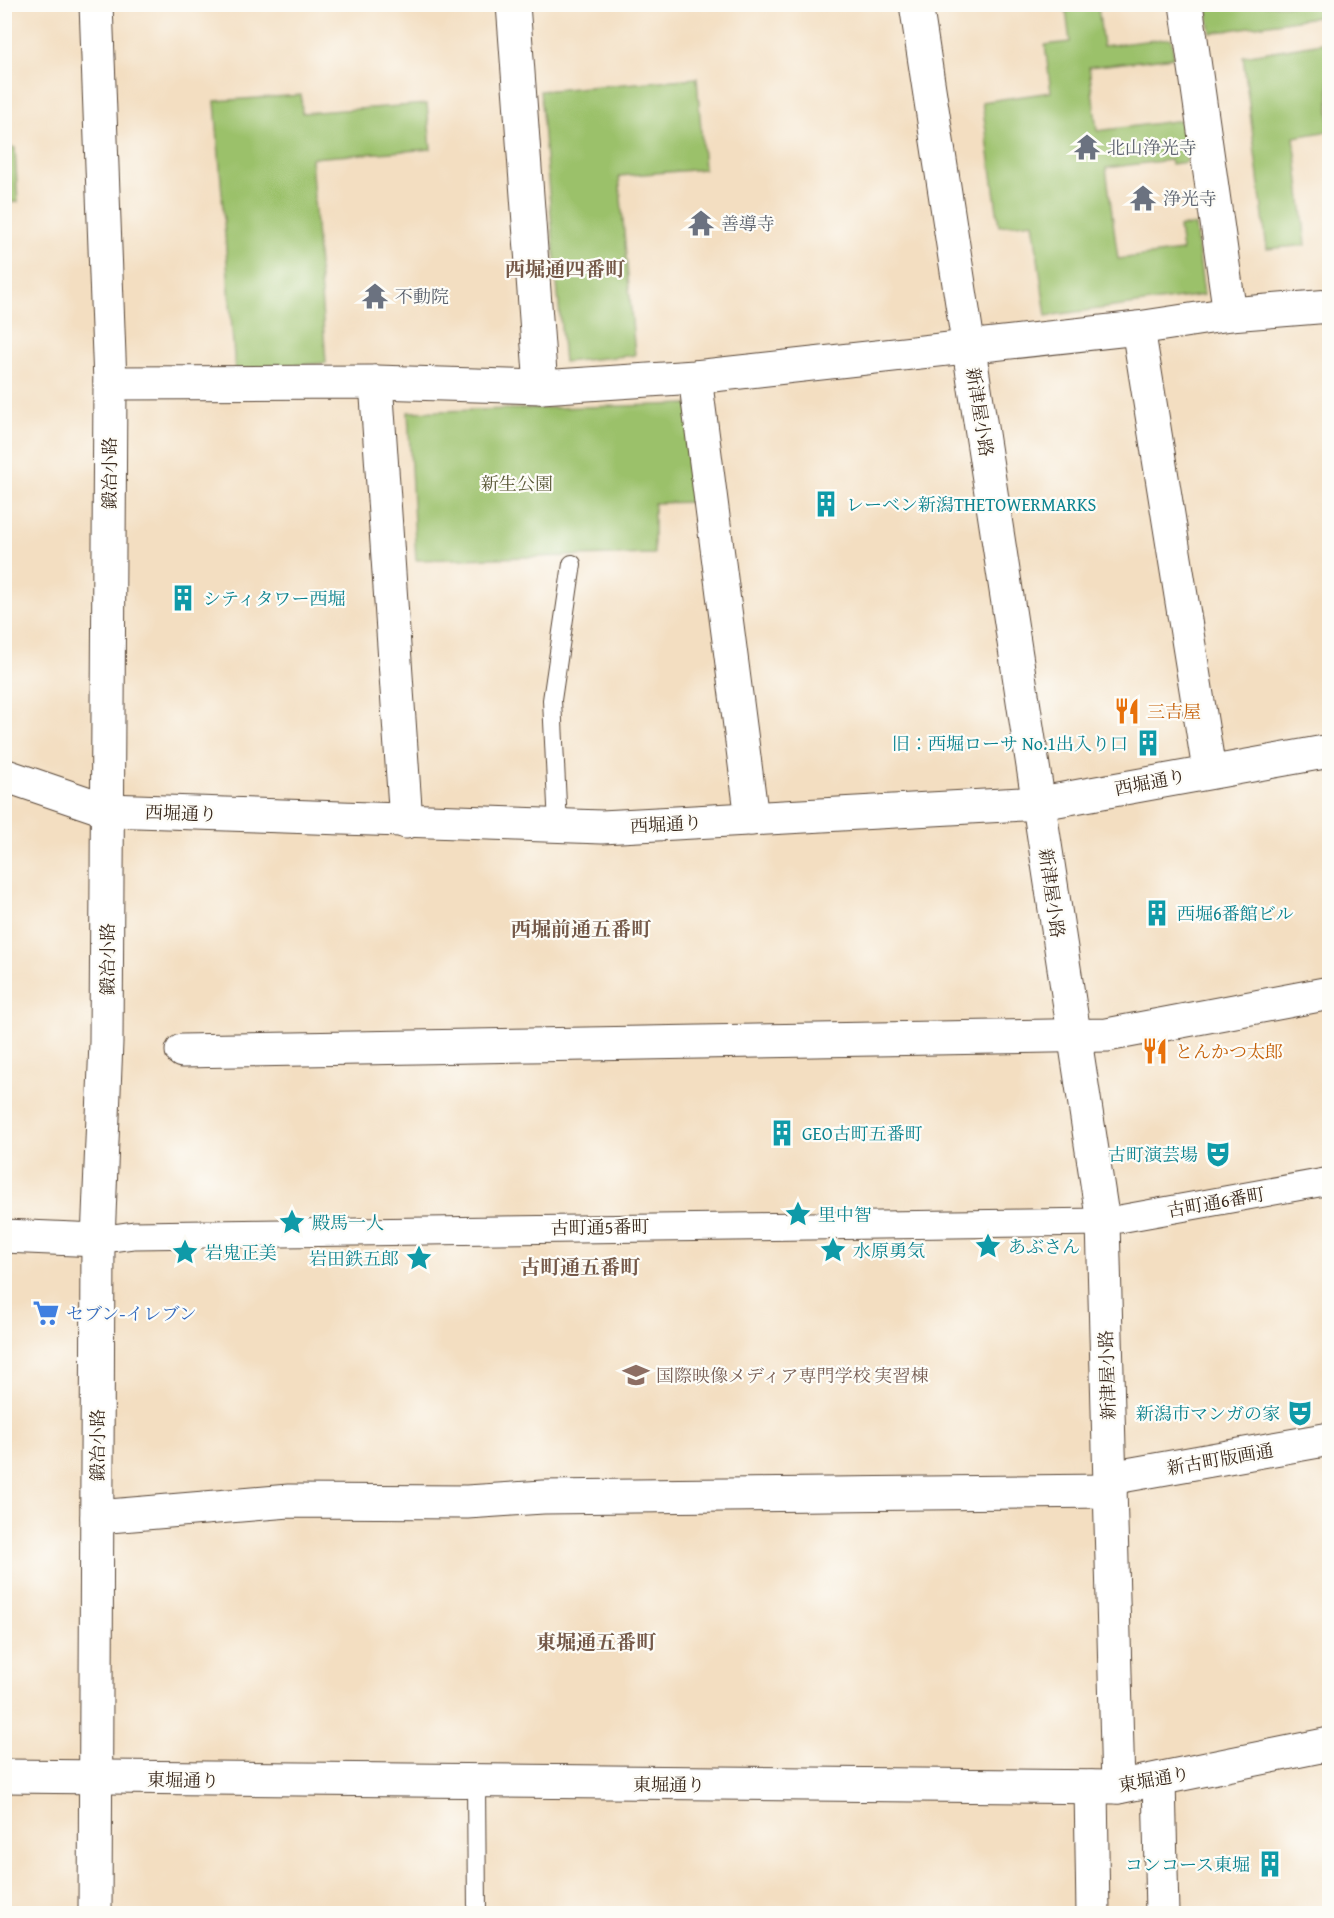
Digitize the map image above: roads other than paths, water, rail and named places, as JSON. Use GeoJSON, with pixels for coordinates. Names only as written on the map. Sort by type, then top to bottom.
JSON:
{"type":"FeatureCollection","features":[{"type":"Feature","properties":{"kind":"street","name":"鍛冶小路"},"geometry":{"type":"LineString","coordinates":[[95,1914],[98,1240],[106,1042],[110,383],[96,4]]}},
{"type":"Feature","properties":{"kind":"street"},"geometry":{"type":"LineString","coordinates":[[513,4],[541,387]]}},
{"type":"Feature","properties":{"kind":"street","name":"新津屋小路"},"geometry":{"type":"LineString","coordinates":[[916,4],[1041,803],[1073,1033],[1103,1222],[1110,1484],[1104,1787],[1094,1914]]}},
{"type":"Feature","properties":{"kind":"street"},"geometry":{"type":"LineString","coordinates":[[1186,4],[1230,314]]}},
{"type":"Feature","properties":{"kind":"street"},"geometry":{"type":"LineString","coordinates":[[110,383],[376,382],[541,387],[695,377],[970,348],[1138,328],[1230,314],[1329,306]]}},
{"type":"Feature","properties":{"kind":"street"},"geometry":{"type":"LineString","coordinates":[[1138,328],[1209,770]]}},
{"type":"Feature","properties":{"kind":"street"},"geometry":{"type":"LineString","coordinates":[[695,377],[752,819]]}},
{"type":"Feature","properties":{"kind":"street"},"geometry":{"type":"LineString","coordinates":[[376,382],[406,822]]}},
{"type":"Feature","properties":{"kind":"street","name":"西堀通り"},"geometry":{"type":"LineString","coordinates":[[4,775],[107,810],[602,827],[1041,803],[1209,770],[1329,751]]}},
{"type":"Feature","properties":{"kind":"street"},"geometry":{"type":"LineString","coordinates":[[182,1052],[1073,1033],[1107,1035],[1329,993]]}},
{"type":"Feature","properties":{"kind":"street","name":"古町通6番町"},"geometry":{"type":"LineString","coordinates":[[1103,1222],[1329,1182]]}},
{"type":"Feature","properties":{"kind":"street","name":"古町通5番町"},"geometry":{"type":"LineString","coordinates":[[98,1240],[134,1235],[347,1231],[1103,1222]]}},
{"type":"Feature","properties":{"kind":"street"},"geometry":{"type":"LineString","coordinates":[[4,1236],[98,1240]]}},
{"type":"Feature","properties":{"kind":"street","name":"新古町版画通"},"geometry":{"type":"LineString","coordinates":[[97,1517],[289,1501],[467,1502],[543,1497],[1110,1484],[1329,1439]]}},
{"type":"Feature","properties":{"kind":"street","name":"東堀通り"},"geometry":{"type":"LineString","coordinates":[[4,1776],[97,1779],[1104,1787],[1159,1779],[1329,1744]]}},
{"type":"Feature","properties":{"kind":"street"},"geometry":{"type":"LineString","coordinates":[[1159,1779],[1162,1914]]}},
{"type":"Feature","properties":{"kind":"lane"},"geometry":{"type":"LineString","coordinates":[[558,826],[552,700],[572,564]]}},
{"type":"Feature","properties":{"kind":"lane"},"geometry":{"type":"LineString","coordinates":[[476,1782],[477,1914]]}},
{"type":"Feature","properties":{"kind":"place","name":"北山浄光寺"},"geometry":{"type":"Point","coordinates":[1087,147]}},
{"type":"Feature","properties":{"kind":"place","name":"浄光寺"},"geometry":{"type":"Point","coordinates":[1143,198]}},
{"type":"Feature","properties":{"kind":"place","name":"善導寺"},"geometry":{"type":"Point","coordinates":[701,223]}},
{"type":"Feature","properties":{"kind":"place","name":"不動院"},"geometry":{"type":"Point","coordinates":[375,296]}},
{"type":"Feature","properties":{"kind":"place","name":"レーベン新潟THETOWERMARKS"},"geometry":{"type":"Point","coordinates":[826,504]}},
{"type":"Feature","properties":{"kind":"place","name":"シティタワー西堀"},"geometry":{"type":"Point","coordinates":[183,598]}},
{"type":"Feature","properties":{"kind":"place","name":"三吉屋"},"geometry":{"type":"Point","coordinates":[1127,711]}},
{"type":"Feature","properties":{"kind":"place","name":"旧：西堀ローサ No.1出入り口"},"geometry":{"type":"Point","coordinates":[1148,743]}},
{"type":"Feature","properties":{"kind":"place","name":"西堀6番館ビル"},"geometry":{"type":"Point","coordinates":[1157,913]}},
{"type":"Feature","properties":{"kind":"place","name":"とんかつ太郎"},"geometry":{"type":"Point","coordinates":[1155,1051]}},
{"type":"Feature","properties":{"kind":"place","name":"GEO古町五番町"},"geometry":{"type":"Point","coordinates":[782,1133]}},
{"type":"Feature","properties":{"kind":"place","name":"古町演芸場"},"geometry":{"type":"Point","coordinates":[1218,1154]}},
{"type":"Feature","properties":{"kind":"place","name":"里中智"},"geometry":{"type":"Point","coordinates":[798,1214]}},
{"type":"Feature","properties":{"kind":"place","name":"殿馬一人"},"geometry":{"type":"Point","coordinates":[292,1222]}},
{"type":"Feature","properties":{"kind":"place","name":"あぶさん"},"geometry":{"type":"Point","coordinates":[988,1246]}},
{"type":"Feature","properties":{"kind":"place","name":"水原勇気"},"geometry":{"type":"Point","coordinates":[833,1250]}},
{"type":"Feature","properties":{"kind":"place","name":"岩鬼正美"},"geometry":{"type":"Point","coordinates":[185,1252]}},
{"type":"Feature","properties":{"kind":"place","name":"岩田鉄五郎"},"geometry":{"type":"Point","coordinates":[419,1258]}},
{"type":"Feature","properties":{"kind":"place","name":"セブン-イレブン"},"geometry":{"type":"Point","coordinates":[46,1313]}},
{"type":"Feature","properties":{"kind":"place","name":"国際映像メディア専門学校 実習棟"},"geometry":{"type":"Point","coordinates":[636,1375]}},
{"type":"Feature","properties":{"kind":"place","name":"新潟市マンガの家"},"geometry":{"type":"Point","coordinates":[1300,1413]}},
{"type":"Feature","properties":{"kind":"place","name":"コンコース東堀"},"geometry":{"type":"Point","coordinates":[1270,1864]}},
{"type":"Feature","properties":{"kind":"district","name":"西堀通四番町"},"geometry":{"type":"Point","coordinates":[565,268]}},
{"type":"Feature","properties":{"kind":"district","name":"西堀前通五番町"},"geometry":{"type":"Point","coordinates":[581,928]}},
{"type":"Feature","properties":{"kind":"district","name":"古町通五番町"},"geometry":{"type":"Point","coordinates":[580,1266]}},
{"type":"Feature","properties":{"kind":"district","name":"東堀通五番町"},"geometry":{"type":"Point","coordinates":[596,1641]}},
{"type":"Feature","properties":{"kind":"park label","name":"新生公園"},"geometry":{"type":"Point","coordinates":[517,483]}}]}
